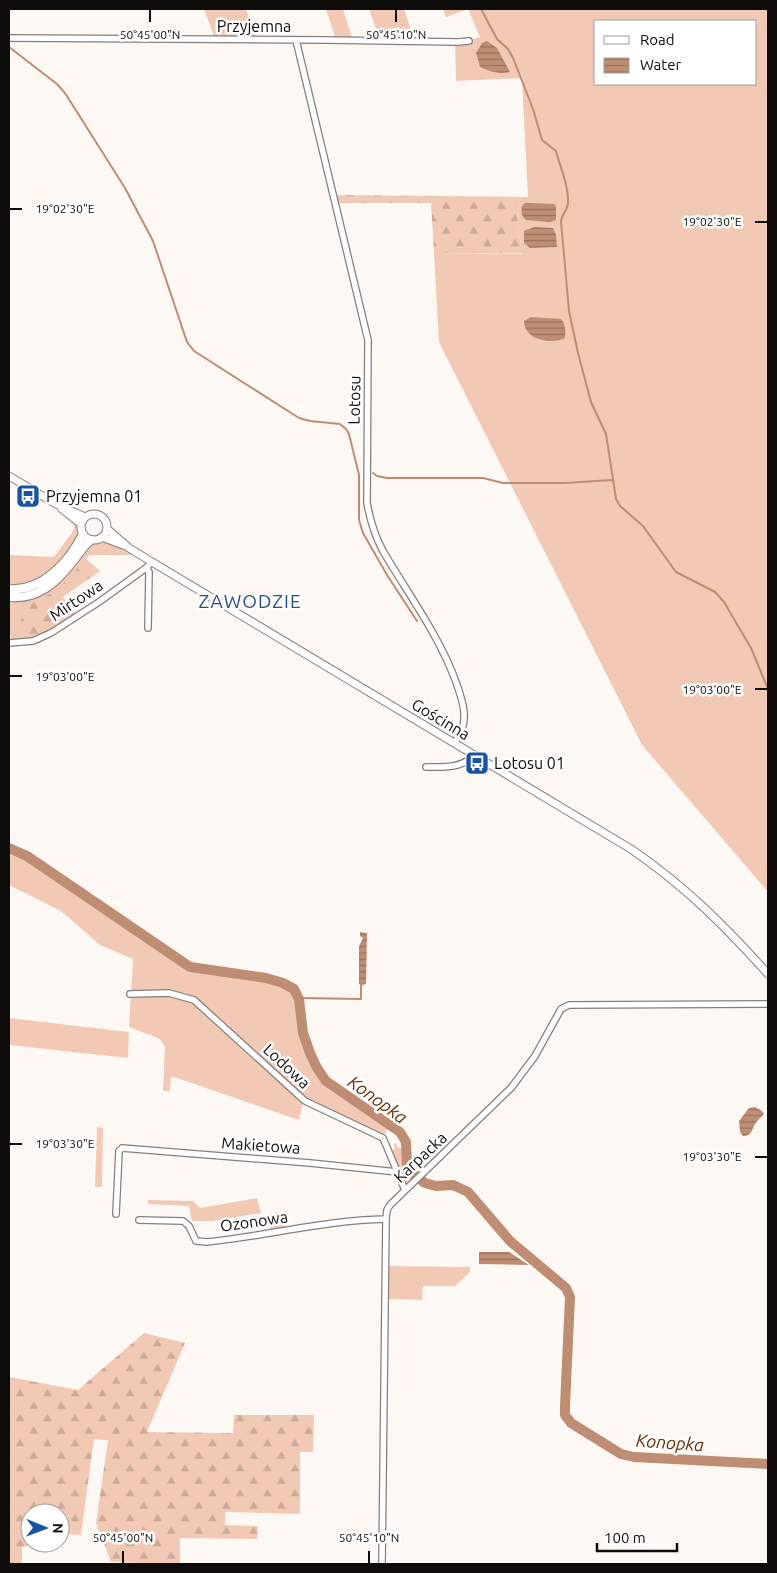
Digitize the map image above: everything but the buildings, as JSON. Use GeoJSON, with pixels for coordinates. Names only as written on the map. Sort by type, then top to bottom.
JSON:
{"type":"FeatureCollection","features":[{"type":"Feature","properties":{"kind":"highway"},"geometry":{"type":"LineString","coordinates":[[9,589],[22,589],[33,586],[51,575],[75,547],[83,534]]}},
{"type":"Feature","properties":{"kind":"highway"},"geometry":{"type":"LineString","coordinates":[[9,597],[28,596],[49,587],[66,571],[91,540]]}},
{"type":"Feature","properties":{"kind":"main road"},"geometry":{"type":"LineString","coordinates":[[9,476],[56,504],[85,517]]}},
{"type":"Feature","properties":{"kind":"main road"},"geometry":{"type":"LineString","coordinates":[[56,504],[81,524],[83,534],[91,540],[102,537],[107,529],[106,522],[99,514],[92,513],[85,517],[81,524]]}},
{"type":"Feature","properties":{"kind":"main road","name":"Gościnna"},"geometry":{"type":"LineString","coordinates":[[107,529],[129,548]]}},
{"type":"Feature","properties":{"kind":"main road","name":"Gościnna"},"geometry":{"type":"LineString","coordinates":[[102,537],[129,548],[613,837],[657,867],[708,910],[768,974]]}},
{"type":"Feature","properties":{"kind":"street","name":"Przyjemna"},"geometry":{"type":"LineString","coordinates":[[9,38],[468,41]]}},
{"type":"Feature","properties":{"kind":"street","name":"Lotosu"},"geometry":{"type":"LineString","coordinates":[[296,40],[368,340],[367,503],[372,524],[382,549],[422,615],[452,671],[464,712],[463,729],[454,743]]}},
{"type":"Feature","properties":{"kind":"street","name":"Mirtowa"},"geometry":{"type":"LineString","coordinates":[[9,643],[33,641],[51,633],[86,611],[152,562]]}},
{"type":"Feature","properties":{"kind":"street"},"geometry":{"type":"LineString","coordinates":[[146,568],[149,572],[148,628]]}},
{"type":"Feature","properties":{"kind":"street"},"geometry":{"type":"LineString","coordinates":[[426,767],[461,765],[474,755]]}},
{"type":"Feature","properties":{"kind":"street","name":"Lodowa"},"geometry":{"type":"LineString","coordinates":[[130,994],[169,993],[194,1000],[306,1101],[384,1138],[405,1190]]}},
{"type":"Feature","properties":{"kind":"street","name":"Karpacka"},"geometry":{"type":"LineString","coordinates":[[382,1564],[386,1219],[387,1210],[390,1205],[421,1174],[447,1152],[511,1088],[535,1056],[562,1009],[568,1005],[768,1004]]}},
{"type":"Feature","properties":{"kind":"street","name":"Makietowa"},"geometry":{"type":"LineString","coordinates":[[116,1214],[119,1151],[122,1148],[397,1172]]}},
{"type":"Feature","properties":{"kind":"street","name":"Ozonowa"},"geometry":{"type":"LineString","coordinates":[[138,1220],[183,1221],[189,1226],[196,1241],[207,1242],[327,1224],[386,1219]]}},
{"type":"Feature","properties":{"kind":"green space"},"geometry":{"type":"Polygon","coordinates":[[[204,9],[246,9],[257,40],[215,39],[204,9]]]}},
{"type":"Feature","properties":{"kind":"green space"},"geometry":{"type":"Polygon","coordinates":[[[326,9],[343,9],[353,41],[336,40],[326,9]]]}},
{"type":"Feature","properties":{"kind":"green space"},"geometry":{"type":"Polygon","coordinates":[[[369,9],[404,9],[415,42],[380,41],[369,9]]]}},
{"type":"Feature","properties":{"kind":"green space"},"geometry":{"type":"Polygon","coordinates":[[[443,9],[468,9],[446,17],[443,9]]]}},
{"type":"Feature","properties":{"kind":"green space"},"geometry":{"type":"Polygon","coordinates":[[[468,9],[768,9],[768,892],[642,745],[439,342],[434,253],[522,254],[517,217],[522,197],[528,197],[522,78],[456,81],[455,42],[465,42],[480,37],[468,9]]]}},
{"type":"Feature","properties":{"kind":"green space"},"geometry":{"type":"Polygon","coordinates":[[[334,195],[522,197],[517,216],[522,253],[434,253],[431,203],[337,203],[334,195]]]}},
{"type":"Feature","properties":{"kind":"green space"},"geometry":{"type":"Polygon","coordinates":[[[74,521],[77,524],[78,537],[50,571],[32,581],[9,585],[9,555],[54,557],[74,530],[74,521]]]}},
{"type":"Feature","properties":{"kind":"green space"},"geometry":{"type":"Polygon","coordinates":[[[108,541],[133,555],[89,555],[64,584],[47,596],[29,603],[16,633],[10,633],[9,601],[36,597],[52,589],[87,546],[108,541]]]}},
{"type":"Feature","properties":{"kind":"green space"},"geometry":{"type":"Polygon","coordinates":[[[86,559],[100,571],[63,597],[76,615],[35,638],[11,640],[10,633],[16,632],[29,602],[54,591],[86,559]]]}},
{"type":"Feature","properties":{"kind":"green space"},"geometry":{"type":"Polygon","coordinates":[[[9,851],[15,852],[28,860],[189,970],[268,981],[288,987],[294,994],[304,1042],[317,1074],[330,1086],[388,1126],[384,1136],[304,1099],[299,1120],[171,1076],[170,1091],[163,1091],[165,1047],[160,1039],[129,1027],[133,959],[100,945],[61,911],[9,885],[9,851]]]}},
{"type":"Feature","properties":{"kind":"green space"},"geometry":{"type":"Polygon","coordinates":[[[9,1018],[129,1032],[128,1058],[9,1045],[9,1018]]]}},
{"type":"Feature","properties":{"kind":"green space"},"geometry":{"type":"Polygon","coordinates":[[[97,1127],[103,1128],[102,1187],[95,1187],[97,1127]]]}},
{"type":"Feature","properties":{"kind":"green space"},"geometry":{"type":"Polygon","coordinates":[[[396,1143],[398,1148],[405,1149],[405,1159],[402,1161],[403,1170],[406,1170],[412,1178],[408,1183],[404,1182],[392,1151],[396,1143]]]}},
{"type":"Feature","properties":{"kind":"green space"},"geometry":{"type":"Polygon","coordinates":[[[257,1198],[261,1213],[212,1221],[192,1221],[189,1206],[148,1204],[148,1200],[193,1201],[200,1208],[257,1198]]]}},
{"type":"Feature","properties":{"kind":"green space"},"geometry":{"type":"Polygon","coordinates":[[[284,1212],[286,1229],[271,1232],[268,1214],[284,1212]]]}},
{"type":"Feature","properties":{"kind":"green space"},"geometry":{"type":"Polygon","coordinates":[[[389,1266],[470,1267],[470,1272],[455,1286],[423,1286],[422,1300],[389,1299],[389,1266]]]}},
{"type":"Feature","properties":{"kind":"green space"},"geometry":{"type":"Polygon","coordinates":[[[144,1333],[185,1343],[147,1432],[233,1433],[234,1415],[314,1415],[313,1452],[300,1452],[300,1514],[225,1512],[225,1525],[258,1526],[257,1539],[180,1538],[180,1564],[111,1562],[96,1523],[108,1440],[94,1439],[81,1535],[70,1534],[70,1503],[20,1503],[20,1553],[22,1553],[22,1564],[9,1564],[9,1377],[78,1390],[144,1333]]]}},
{"type":"Feature","properties":{"kind":"water"},"geometry":{"type":"Polygon","coordinates":[[[487,41],[497,48],[510,72],[495,72],[480,67],[476,53],[482,43],[487,41]]]}},
{"type":"Feature","properties":{"kind":"water"},"geometry":{"type":"Polygon","coordinates":[[[525,203],[554,204],[556,206],[556,220],[550,222],[526,220],[522,212],[522,206],[525,203]]]}},
{"type":"Feature","properties":{"kind":"water"},"geometry":{"type":"Polygon","coordinates":[[[534,227],[553,228],[557,247],[530,248],[524,243],[524,231],[534,227]]]}},
{"type":"Feature","properties":{"kind":"water"},"geometry":{"type":"Polygon","coordinates":[[[531,317],[561,319],[565,329],[564,339],[552,341],[533,337],[525,328],[524,321],[531,317]]]}},
{"type":"Feature","properties":{"kind":"water"},"geometry":{"type":"Polygon","coordinates":[[[360,932],[367,933],[366,984],[362,985],[359,984],[359,946],[363,938],[360,936],[360,932]]]}},
{"type":"Feature","properties":{"kind":"water"},"geometry":{"type":"Polygon","coordinates":[[[755,1107],[764,1114],[755,1124],[750,1134],[743,1136],[740,1132],[739,1121],[749,1108],[755,1107]]]}},
{"type":"Feature","properties":{"kind":"water"},"geometry":{"type":"Polygon","coordinates":[[[479,1252],[509,1252],[529,1265],[479,1264],[479,1252]]]}},
{"type":"Feature","properties":{"kind":"waterway"},"geometry":{"type":"LineString","coordinates":[[481,9],[497,39],[508,49],[513,58],[533,109],[542,140],[556,151],[564,177],[568,203],[561,221],[569,311],[591,402],[606,434],[616,499],[620,506],[643,526],[676,572],[715,592],[724,602],[751,648],[768,689]]}},
{"type":"Feature","properties":{"kind":"waterway"},"geometry":{"type":"LineString","coordinates":[[9,47],[57,84],[65,93],[125,188],[153,241],[187,342],[194,351],[299,418],[340,424],[346,429],[349,434],[359,475],[359,520],[363,533],[387,575],[417,621]]}},
{"type":"Feature","properties":{"kind":"waterway"},"geometry":{"type":"LineString","coordinates":[[373,473],[387,478],[483,478],[503,483],[565,483],[612,480]]}},
{"type":"Feature","properties":{"kind":"waterway","name":"Konopka"},"geometry":{"type":"LineString","coordinates":[[9,848],[27,856],[190,967],[266,978],[283,983],[294,989],[299,999],[303,1033],[317,1068],[326,1081],[400,1132],[406,1142],[407,1166],[413,1174],[425,1183],[436,1186],[453,1185],[468,1192],[510,1241],[566,1288],[570,1297],[565,1415],[571,1423],[621,1454],[634,1457],[768,1464]]}},
{"type":"Feature","properties":{"kind":"waterway"},"geometry":{"type":"LineString","coordinates":[[298,998],[361,999],[361,985]]}},
{"type":"Feature","properties":{"kind":"place","name":"Przyjemna 01"},"geometry":{"type":"Point","coordinates":[28,496]}},
{"type":"Feature","properties":{"kind":"place","name":"Lotosu 01"},"geometry":{"type":"Point","coordinates":[477,763]}},
{"type":"Feature","properties":{"kind":"district","name":"ZAWODZIE"},"geometry":{"type":"Point","coordinates":[250,601]}}]}
